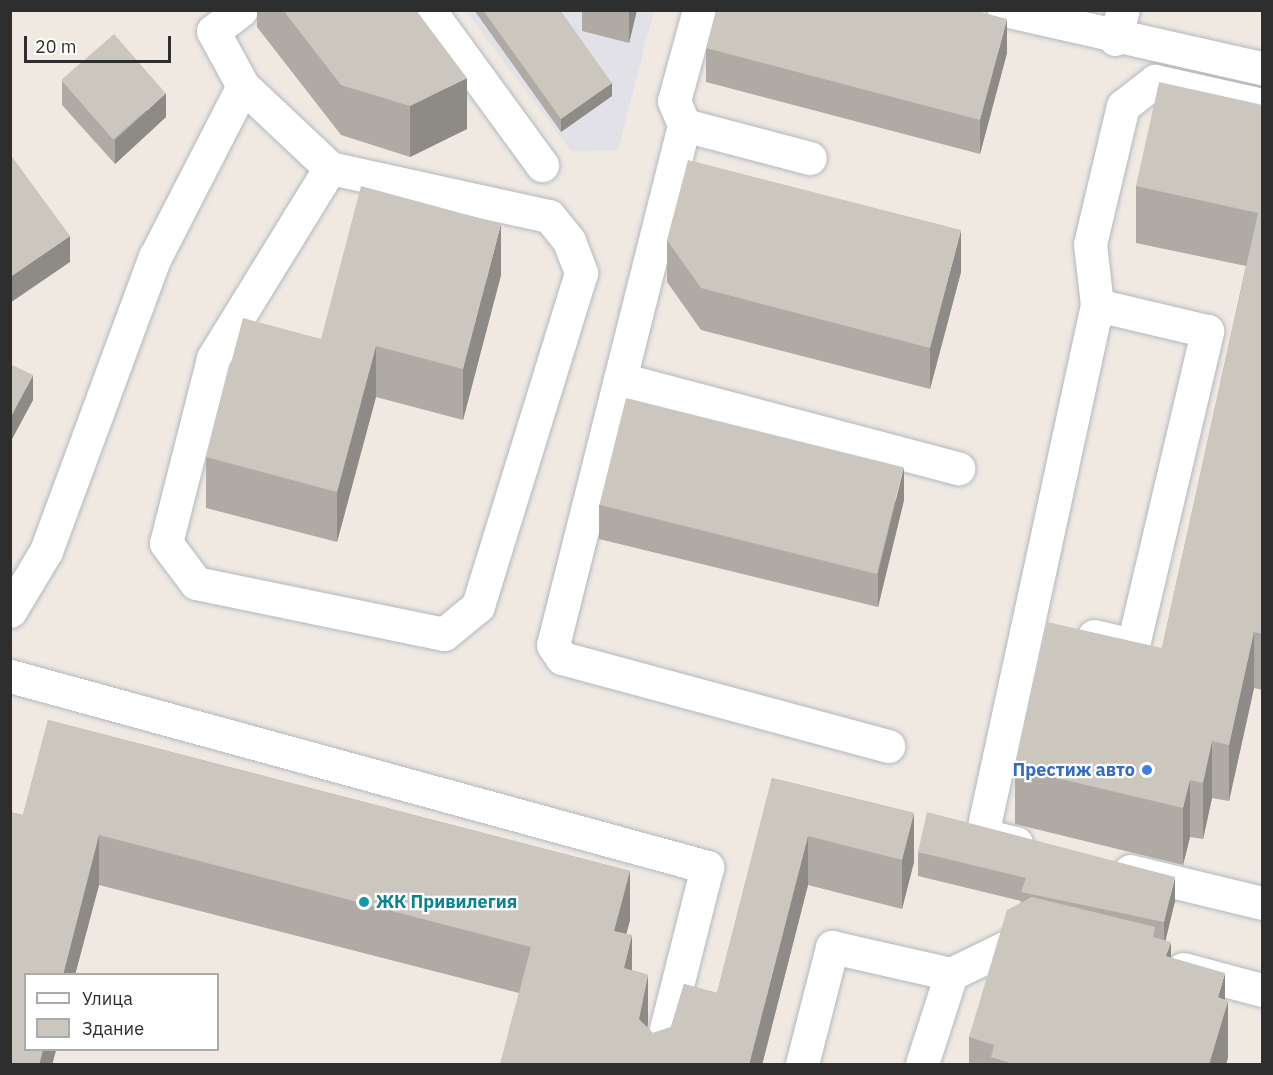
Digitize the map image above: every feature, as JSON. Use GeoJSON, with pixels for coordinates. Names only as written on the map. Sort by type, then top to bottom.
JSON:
{"type":"FeatureCollection","features":[{"type":"Feature","properties":{"kind":"lane"},"geometry":{"type":"LineString","coordinates":[[242,10],[213,31],[243,86],[330,168],[549,216],[569,241],[581,273],[478,606],[444,634],[196,582],[166,543],[213,358],[330,168]]}},
{"type":"Feature","properties":{"kind":"lane"},"geometry":{"type":"LineString","coordinates":[[429,10],[542,165]]}},
{"type":"Feature","properties":{"kind":"lane"},"geometry":{"type":"LineString","coordinates":[[699,10],[674,101],[684,125],[553,645],[562,658],[888,746]]}},
{"type":"Feature","properties":{"kind":"lane"},"geometry":{"type":"LineString","coordinates":[[1004,10],[1119,25],[1263,68]]}},
{"type":"Feature","properties":{"kind":"lane"},"geometry":{"type":"LineString","coordinates":[[1049,851],[981,835],[1097,305],[1090,244],[1123,106],[1155,81],[1263,105]]}},
{"type":"Feature","properties":{"kind":"lane"},"geometry":{"type":"LineString","coordinates":[[10,611],[46,551],[155,257],[243,86]]}},
{"type":"Feature","properties":{"kind":"lane"},"geometry":{"type":"LineString","coordinates":[[684,125],[810,158]]}},
{"type":"Feature","properties":{"kind":"lane"},"geometry":{"type":"LineString","coordinates":[[1028,621],[1133,645],[1207,331],[1097,305]]}},
{"type":"Feature","properties":{"kind":"lane"},"geometry":{"type":"LineString","coordinates":[[620,379],[958,468]]}},
{"type":"Feature","properties":{"kind":"lane"},"geometry":{"type":"LineString","coordinates":[[10,676],[707,867],[657,1065]]}},
{"type":"Feature","properties":{"kind":"lane"},"geometry":{"type":"LineString","coordinates":[[1094,862],[1263,903]]}},
{"type":"Feature","properties":{"kind":"lane"},"geometry":{"type":"LineString","coordinates":[[802,1065],[832,947],[951,974],[1030,933],[1064,941]]}},
{"type":"Feature","properties":{"kind":"lane"},"geometry":{"type":"LineString","coordinates":[[1153,962],[1263,990]]}},
{"type":"Feature","properties":{"kind":"lane"},"geometry":{"type":"LineString","coordinates":[[922,1065],[951,974]]}},
{"type":"Feature","properties":{"kind":"shaded area"},"geometry":{"type":"Polygon","coordinates":[[[466,11],[654,11],[618,150],[571,151],[466,11]]]}},
{"type":"Feature","properties":{"kind":"building"},"geometry":{"type":"Polygon","coordinates":[[[283,10],[416,10],[467,78],[410,106],[341,85],[283,10]]]}},
{"type":"Feature","properties":{"kind":"building"},"geometry":{"type":"Polygon","coordinates":[[[483,10],[560,10],[612,83],[561,119],[483,10]]]}},
{"type":"Feature","properties":{"kind":"building"},"geometry":{"type":"Polygon","coordinates":[[[716,10],[973,10],[1007,19],[980,120],[706,48],[716,10]]]}},
{"type":"Feature","properties":{"kind":"building"},"geometry":{"type":"Polygon","coordinates":[[[114,34],[166,94],[113,140],[61,80],[114,34]]]}},
{"type":"Feature","properties":{"kind":"building"},"geometry":{"type":"Polygon","coordinates":[[[1159,82],[1263,105],[1263,634],[1254,632],[1229,745],[1212,741],[1203,783],[1190,780],[1183,808],[1015,768],[1047,622],[1162,648],[1258,213],[1136,186],[1159,82]]]}},
{"type":"Feature","properties":{"kind":"building"},"geometry":{"type":"Polygon","coordinates":[[[10,154],[70,236],[10,277],[10,154]]]}},
{"type":"Feature","properties":{"kind":"building"},"geometry":{"type":"Polygon","coordinates":[[[688,160],[961,230],[930,348],[701,288],[667,240],[688,160]]]}},
{"type":"Feature","properties":{"kind":"building"},"geometry":{"type":"Polygon","coordinates":[[[361,186],[501,224],[463,369],[376,346],[337,492],[206,457],[243,318],[321,339],[361,186]]]}},
{"type":"Feature","properties":{"kind":"building"},"geometry":{"type":"Polygon","coordinates":[[[10,364],[33,375],[12,415],[10,414],[10,364]]]}},
{"type":"Feature","properties":{"kind":"building"},"geometry":{"type":"Polygon","coordinates":[[[626,398],[904,467],[877,574],[599,505],[626,398]]]}},
{"type":"Feature","properties":{"kind":"building"},"geometry":{"type":"Polygon","coordinates":[[[48,720],[630,871],[614,931],[632,935],[624,968],[648,975],[639,1019],[653,1033],[671,1027],[684,984],[717,993],[772,778],[914,813],[902,860],[808,836],[749,1065],[500,1065],[531,947],[99,835],[64,973],[24,973],[24,1051],[43,1051],[39,1065],[10,1065],[10,812],[23,815],[48,720]]]}},
{"type":"Feature","properties":{"kind":"building"},"geometry":{"type":"Polygon","coordinates":[[[927,812],[1175,877],[1164,922],[1021,892],[1026,878],[918,852],[927,812]]]}},
{"type":"Feature","properties":{"kind":"building"},"geometry":{"type":"Polygon","coordinates":[[[1032,897],[1155,927],[1153,937],[1171,942],[1166,956],[1225,973],[1218,997],[1228,1001],[1209,1065],[1016,1065],[991,1057],[994,1045],[969,1037],[1007,910],[1032,897]]]}},
{"type":"Feature","properties":{"kind":"place","name":"Престиж авто"},"geometry":{"type":"Point","coordinates":[1147,770]}},
{"type":"Feature","properties":{"kind":"place","name":"ЖК Привилегия"},"geometry":{"type":"Point","coordinates":[364,902]}}]}
